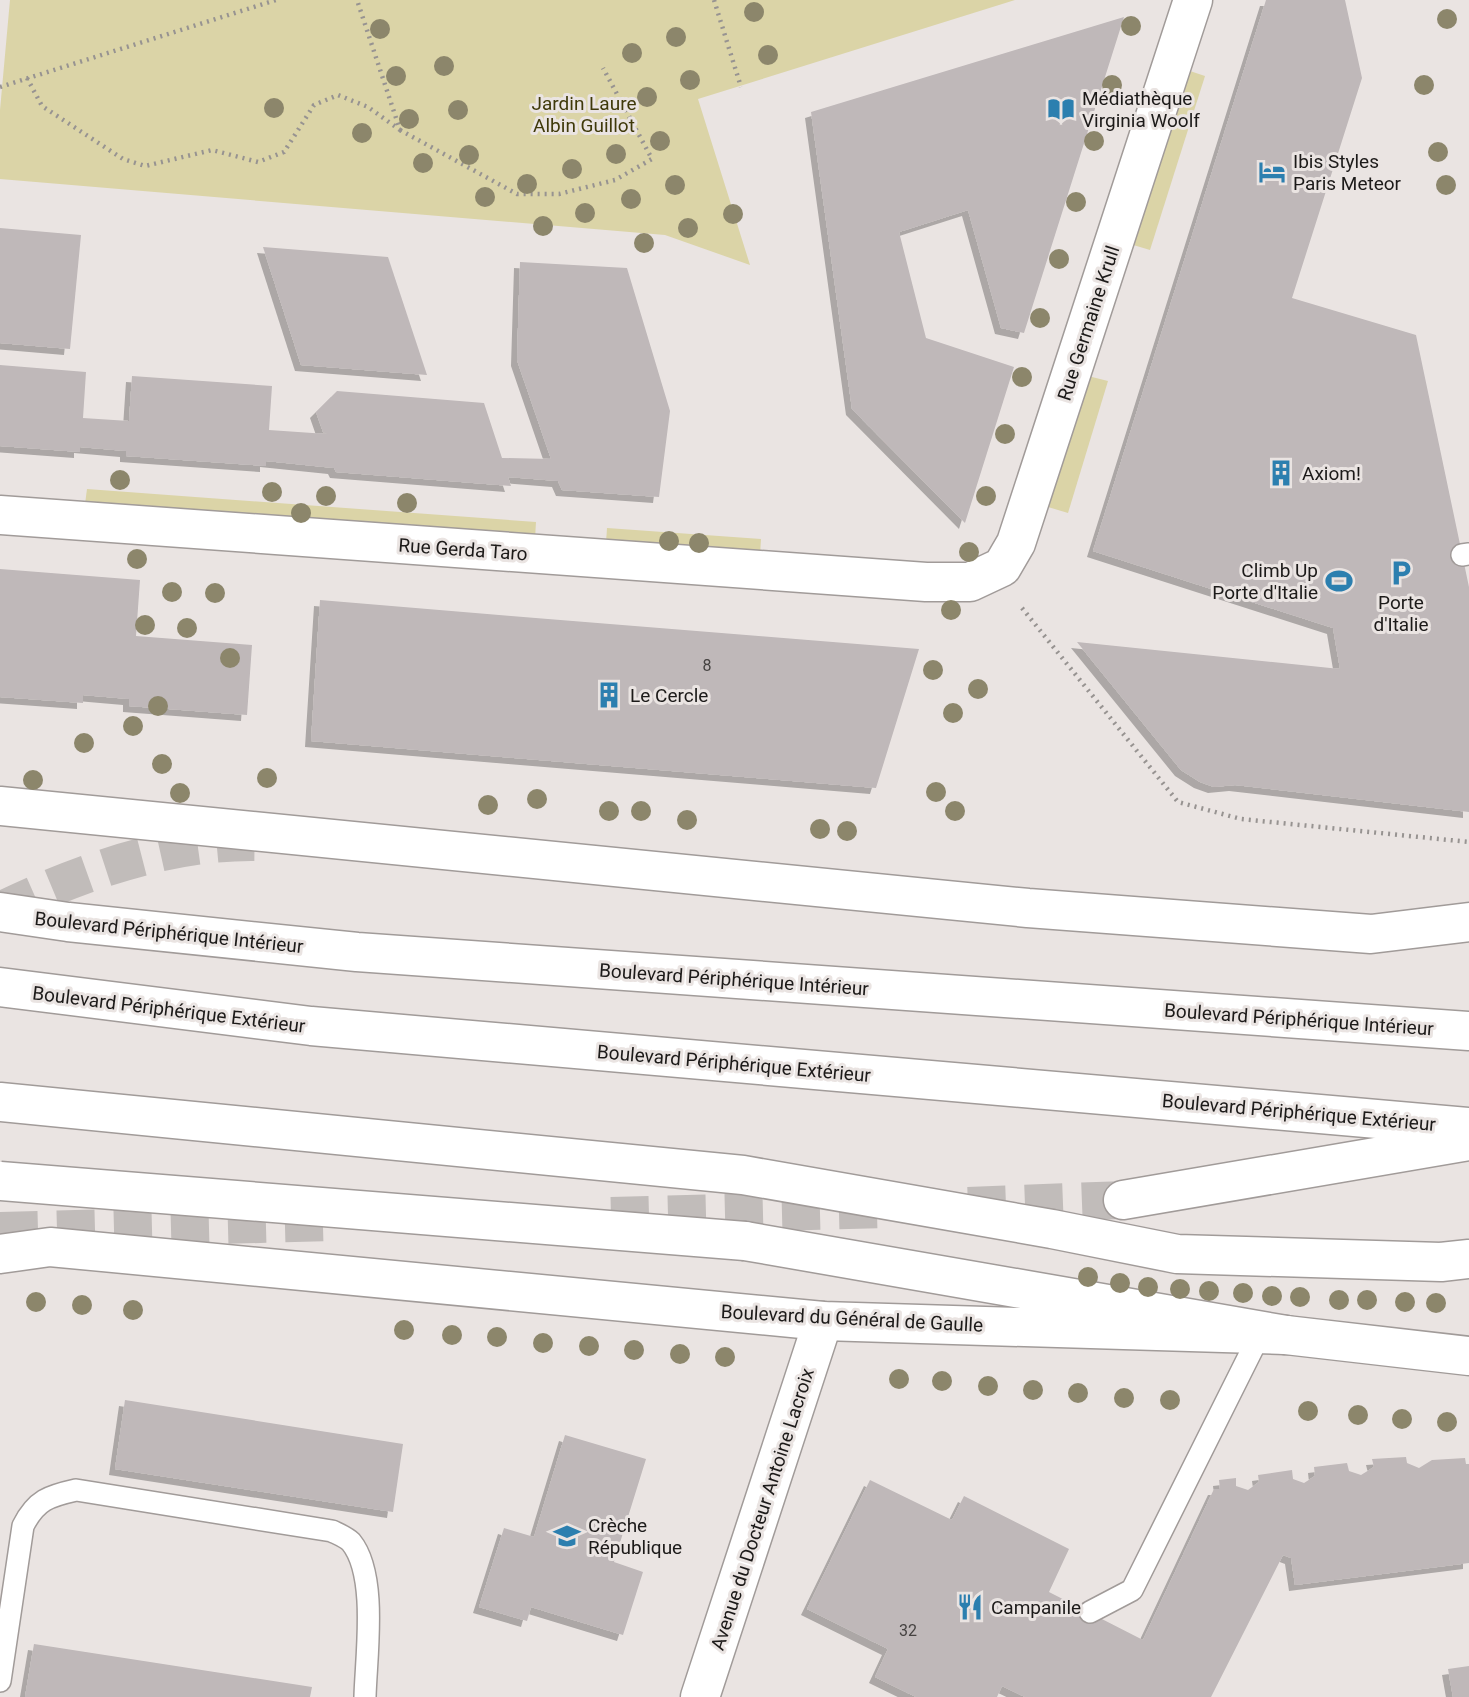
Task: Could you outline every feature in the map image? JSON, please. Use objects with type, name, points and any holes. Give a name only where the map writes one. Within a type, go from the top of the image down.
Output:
[{"type":"main road","name":"Rue Germaine Krull","points":[[1002,567],[1016,543],[1193,0]]},
{"type":"main road","name":"Rue Gerda Taro","points":[[0,515],[926,582],[970,582],[1002,567]]},
{"type":"main road","points":[[0,806],[1052,910],[1371,934],[1469,922]]},
{"type":"main road","name":"Boulevard Périphérique Intérieur","points":[[0,912],[68,922],[357,952],[1469,1031]]},
{"type":"main road","name":"Boulevard Périphérique Extérieur","points":[[0,987],[311,1026],[1469,1127]]},
{"type":"main road","points":[[0,1102],[743,1175],[1052,1229],[1177,1254],[1441,1262],[1469,1258]]},
{"type":"main road","points":[[1123,1200],[1469,1141]]},
{"type":"main road","points":[[0,1181],[745,1241],[1273,1335]]},
{"type":"main road","name":"Boulevard du Général de Gaulle","points":[[0,1254],[50,1247],[823,1321],[1273,1335],[1469,1356]]},
{"type":"main road","name":"Avenue du Docteur Antoine Lacroix","points":[[700,1697],[823,1321]]},
{"type":"lane","points":[[1090,1612],[1132,1590],[1273,1335]]},
{"type":"lane","points":[[0,1681],[23,1526],[32,1509],[44,1500],[76,1490],[332,1531],[350,1541],[364,1571],[367,1594],[365,1697]]},
{"type":"path","points":[[0,87],[276,0]]},
{"type":"path","points":[[357,0],[400,130]]},
{"type":"path","points":[[715,0],[741,87]]},
{"type":"path","points":[[27,78],[42,106],[123,159],[145,166],[212,150],[258,162],[284,152],[314,105],[338,95],[368,107],[400,130],[517,194],[559,194],[615,180],[652,159],[603,68]]},
{"type":"path","points":[[1002,567],[1012,596],[1178,802],[1241,819],[1469,842]]},
{"type":"green space","name":"Jardin Laure Albin Guillot","points":[[10,0],[1015,0],[698,99],[750,265],[665,235],[0,179],[0,110]]},
{"type":"green space","points":[[1187,70],[1205,76],[1150,250],[1130,244]]},
{"type":"green space","points":[[1088,376],[1108,381],[1068,513],[1048,507]]},
{"type":"green space","points":[[87,489],[536,522],[535,539],[85,504]]},
{"type":"green space","points":[[607,528],[761,539],[760,556],[606,543]]},
{"type":"building","name":"Climb Up Porte d'Italie","points":[[1266,0],[1345,0],[1362,78],[1292,298],[1416,335],[1469,587],[1469,812],[1235,785],[1214,787],[1200,782],[1181,770],[1077,642],[1340,669],[1333,628],[1093,551]]},
{"type":"building","points":[[1124,17],[1024,333],[1001,328],[968,210],[899,232],[926,338],[1014,367],[965,523],[852,409],[811,112]]},
{"type":"building","points":[[0,228],[81,235],[70,349],[0,343]]},
{"type":"building","points":[[263,247],[388,257],[427,375],[301,365]]},
{"type":"building","points":[[520,262],[627,268],[670,411],[659,497],[562,490],[558,481],[508,477],[511,486],[336,472],[334,468],[266,461],[266,466],[126,456],[126,451],[80,447],[80,452],[0,446],[0,365],[86,372],[83,418],[129,421],[132,376],[272,386],[269,430],[327,434],[323,432],[316,412],[337,391],[484,403],[502,458],[551,459],[517,360]]},
{"type":"building","points":[[0,569],[140,580],[136,636],[252,645],[247,715],[129,706],[129,699],[83,695],[83,703],[0,697]]},
{"type":"building","name":"Le Cercle","points":[[320,600],[919,649],[876,788],[311,741]]},
{"type":"building","points":[[125,1400],[403,1444],[393,1512],[115,1469]]},
{"type":"building","points":[[565,1435],[646,1459],[614,1562],[643,1572],[623,1635],[531,1607],[527,1621],[479,1607],[504,1528],[534,1537]]},
{"type":"building","points":[[1406,1457],[1407,1463],[1419,1468],[1432,1460],[1465,1458],[1466,1464],[1469,1464],[1469,1563],[1295,1585],[1291,1558],[1283,1555],[1211,1697],[1025,1697],[1002,1686],[997,1697],[916,1697],[875,1677],[888,1649],[807,1609],[870,1480],[952,1520],[964,1496],[1069,1549],[1049,1592],[1143,1640],[1214,1489],[1220,1489],[1219,1480],[1236,1478],[1236,1486],[1248,1490],[1259,1482],[1258,1475],[1292,1470],[1293,1479],[1304,1483],[1315,1476],[1314,1467],[1347,1463],[1349,1471],[1361,1475],[1374,1467],[1372,1459]]},
{"type":"building","points":[[34,1644],[312,1687],[310,1697],[25,1697]]},
{"type":"building","points":[[1469,1666],[1469,1697],[1453,1697],[1448,1669]]},
{"type":"tunnel","points":[[0,911],[92,872],[157,853],[222,843],[255,842]]},
{"type":"tunnel","points":[[968,1206],[1123,1200]]},
{"type":"tunnel","points":[[611,1216],[887,1209]]},
{"type":"tunnel","points":[[0,1231],[334,1222]]},
{"type":"place","name":"Médiathèque Virginia Woolf","points":[[1061,109]]},
{"type":"place","name":"Ibis Styles Paris Meteor","points":[[1272,172]]},
{"type":"place","name":"Axiom!","points":[[1281,473]]},
{"type":"place","name":"Porte d'Italie","points":[[1401,573]]},
{"type":"place","name":"Climb Up Porte d'Italie","points":[[1339,581]]},
{"type":"place","name":"Le Cercle","points":[[609,695]]},
{"type":"place","name":"Crèche République","points":[[567,1536]]},
{"type":"place","name":"Campanile","points":[[970,1607]]}]
